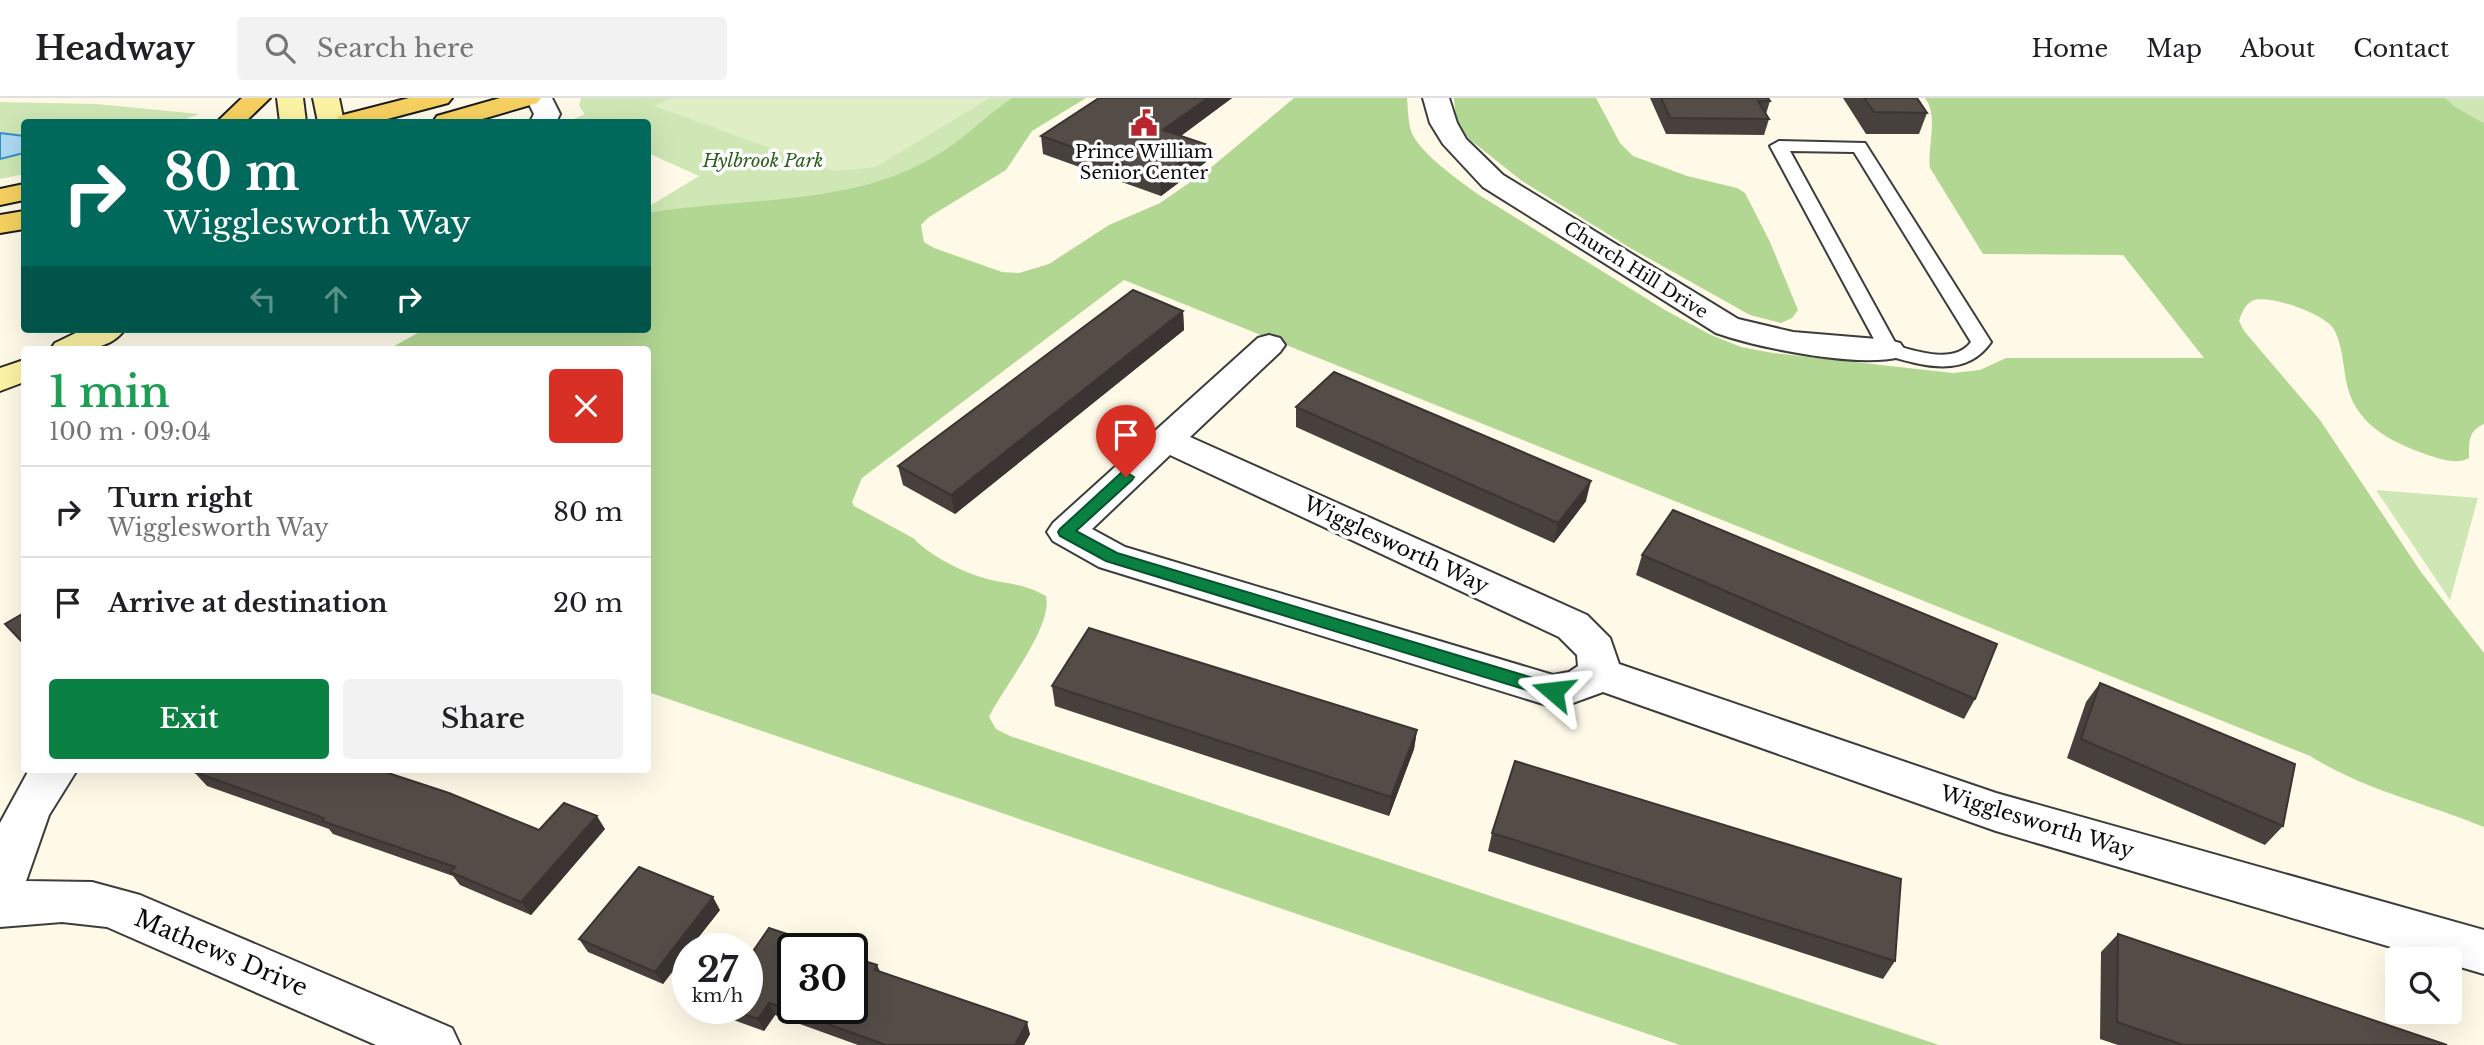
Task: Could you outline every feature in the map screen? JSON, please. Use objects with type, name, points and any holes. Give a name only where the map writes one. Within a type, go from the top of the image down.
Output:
[{"type":"main road","points":[[233,119],[257,98]]},
{"type":"main road","points":[[359,119],[439,98]]},
{"type":"main road","points":[[456,119],[528,98]]},
{"type":"main road","points":[[0,197],[21,193]]},
{"type":"main road","points":[[0,224],[21,220]]},
{"type":"street","points":[[290,98],[293,119]]},
{"type":"street","points":[[326,98],[330,119]]},
{"type":"street","name":"Church Hill Drive","points":[[1436,98],[1439,116],[1450,137],[1468,159],[1493,181],[1709,317],[1750,334],[1793,342],[1889,350]]},
{"type":"street","points":[[74,346],[101,333]]},
{"type":"street","points":[[1269,345],[1066,532],[1112,557],[1553,691],[1576,689],[1597,673]]},
{"type":"street","points":[[0,382],[21,372]]},
{"type":"street","name":"Wigglesworth Way","points":[[1167,440],[1573,626],[1591,640],[1599,656],[1597,673],[1996,812],[2484,952]]},
{"type":"street","points":[[0,888],[30,808],[53,773]]},
{"type":"street","name":"Mathews Drive","points":[[0,906],[56,900],[82,901],[123,911],[434,1045]]},
{"type":"lane","points":[[1779,146],[1859,147],[1981,342],[1974,352],[1954,359],[1929,359],[1889,350],[1779,146]]},
{"type":"green space","name":"Hylbrook Park","points":[[581,98],[1042,98],[895,189],[651,242],[651,205],[699,176],[651,154],[651,119],[574,119],[585,114],[579,106]]},
{"type":"green space","points":[[671,98],[990,98],[876,167],[834,171],[654,106]]},
{"type":"green space","points":[[1012,98],[1086,98],[1032,131],[1006,170],[929,217],[921,225],[924,242],[934,248],[1002,272],[1019,273],[1049,264],[1109,225],[1160,203],[1208,170],[1294,98],[1407,98],[1410,127],[1415,139],[1451,174],[1479,195],[1665,310],[1711,335],[1741,347],[1773,353],[1953,373],[1980,370],[2006,358],[2204,358],[2123,255],[1983,254],[1930,168],[1932,123],[1925,98],[2445,98],[2484,123],[2484,424],[2472,434],[2469,458],[2448,461],[2433,457],[2400,444],[2375,429],[2356,408],[2350,395],[2340,346],[2333,328],[2319,317],[2284,303],[2262,299],[2249,303],[2239,321],[2244,331],[2320,420],[2421,572],[2484,653],[2484,827],[2373,787],[2310,756],[1124,280],[862,478],[852,502],[854,506],[913,538],[958,568],[1046,596],[1046,609],[1035,640],[989,717],[996,729],[1010,736],[1939,1045],[1680,1045],[651,693],[651,346],[394,346],[418,333],[651,333],[651,213],[792,198],[863,185],[898,174],[941,153]]},
{"type":"green space","points":[[1454,98],[1596,98],[1620,143],[1633,156],[1687,176],[1737,188],[1745,193],[1770,242],[1798,310],[1792,318],[1781,323],[1750,315],[1632,249],[1522,181],[1469,139],[1456,121]]},
{"type":"green space","points":[[2445,98],[2484,98],[2484,123],[2454,106]]},
{"type":"green space","points":[[0,102],[97,104],[199,114],[186,119],[21,119],[21,175],[0,179]]},
{"type":"green space","points":[[2376,490],[2478,498],[2450,600]]},
{"type":"water","points":[[0,133],[21,136],[21,154],[0,159]]},
{"type":"building","name":"Prince William Senior Center","points":[[1099,98],[1208,98],[1163,130],[1205,144],[1160,177],[1041,136]]},
{"type":"building","points":[[1661,98],[1768,98],[1770,101],[1758,101],[1769,119],[1670,118]]},
{"type":"building","points":[[1864,98],[1917,98],[1927,113],[1874,112]]},
{"type":"building","points":[[1133,290],[1183,311],[951,495],[898,466]]},
{"type":"building","points":[[1334,372],[1591,481],[1558,523],[1296,407]]},
{"type":"building","points":[[1673,510],[1997,644],[1975,699],[1642,555]]},
{"type":"building","points":[[21,615],[21,641],[5,624]]},
{"type":"building","points":[[1089,628],[1417,730],[1391,797],[1052,686]]},
{"type":"building","points":[[2100,683],[2295,764],[2283,826],[2081,739]]},
{"type":"building","points":[[1515,761],[1901,879],[1895,961],[1492,833]]},
{"type":"building","points":[[197,773],[388,773],[449,793],[539,830],[564,803],[597,816],[521,902],[450,872],[455,867],[322,821],[324,818]]},
{"type":"building","points":[[639,867],[713,897],[685,933],[672,933],[672,950],[655,972],[579,939]]},
{"type":"building","points":[[769,928],[784,933],[777,933],[777,1006],[769,1003],[763,1012],[763,937]]},
{"type":"building","points":[[2118,934],[2447,1045],[2183,1045],[2117,1022]]},
{"type":"building","points":[[868,962],[877,965],[875,970],[1027,1022],[1015,1045],[886,1045],[828,1024],[868,1024]]},
{"type":"place","name":"Prince William Senior Center","points":[[1144,123]]},
{"type":"route","points":[[1126,477],[1066,532],[1112,557],[1553,691]]}]
